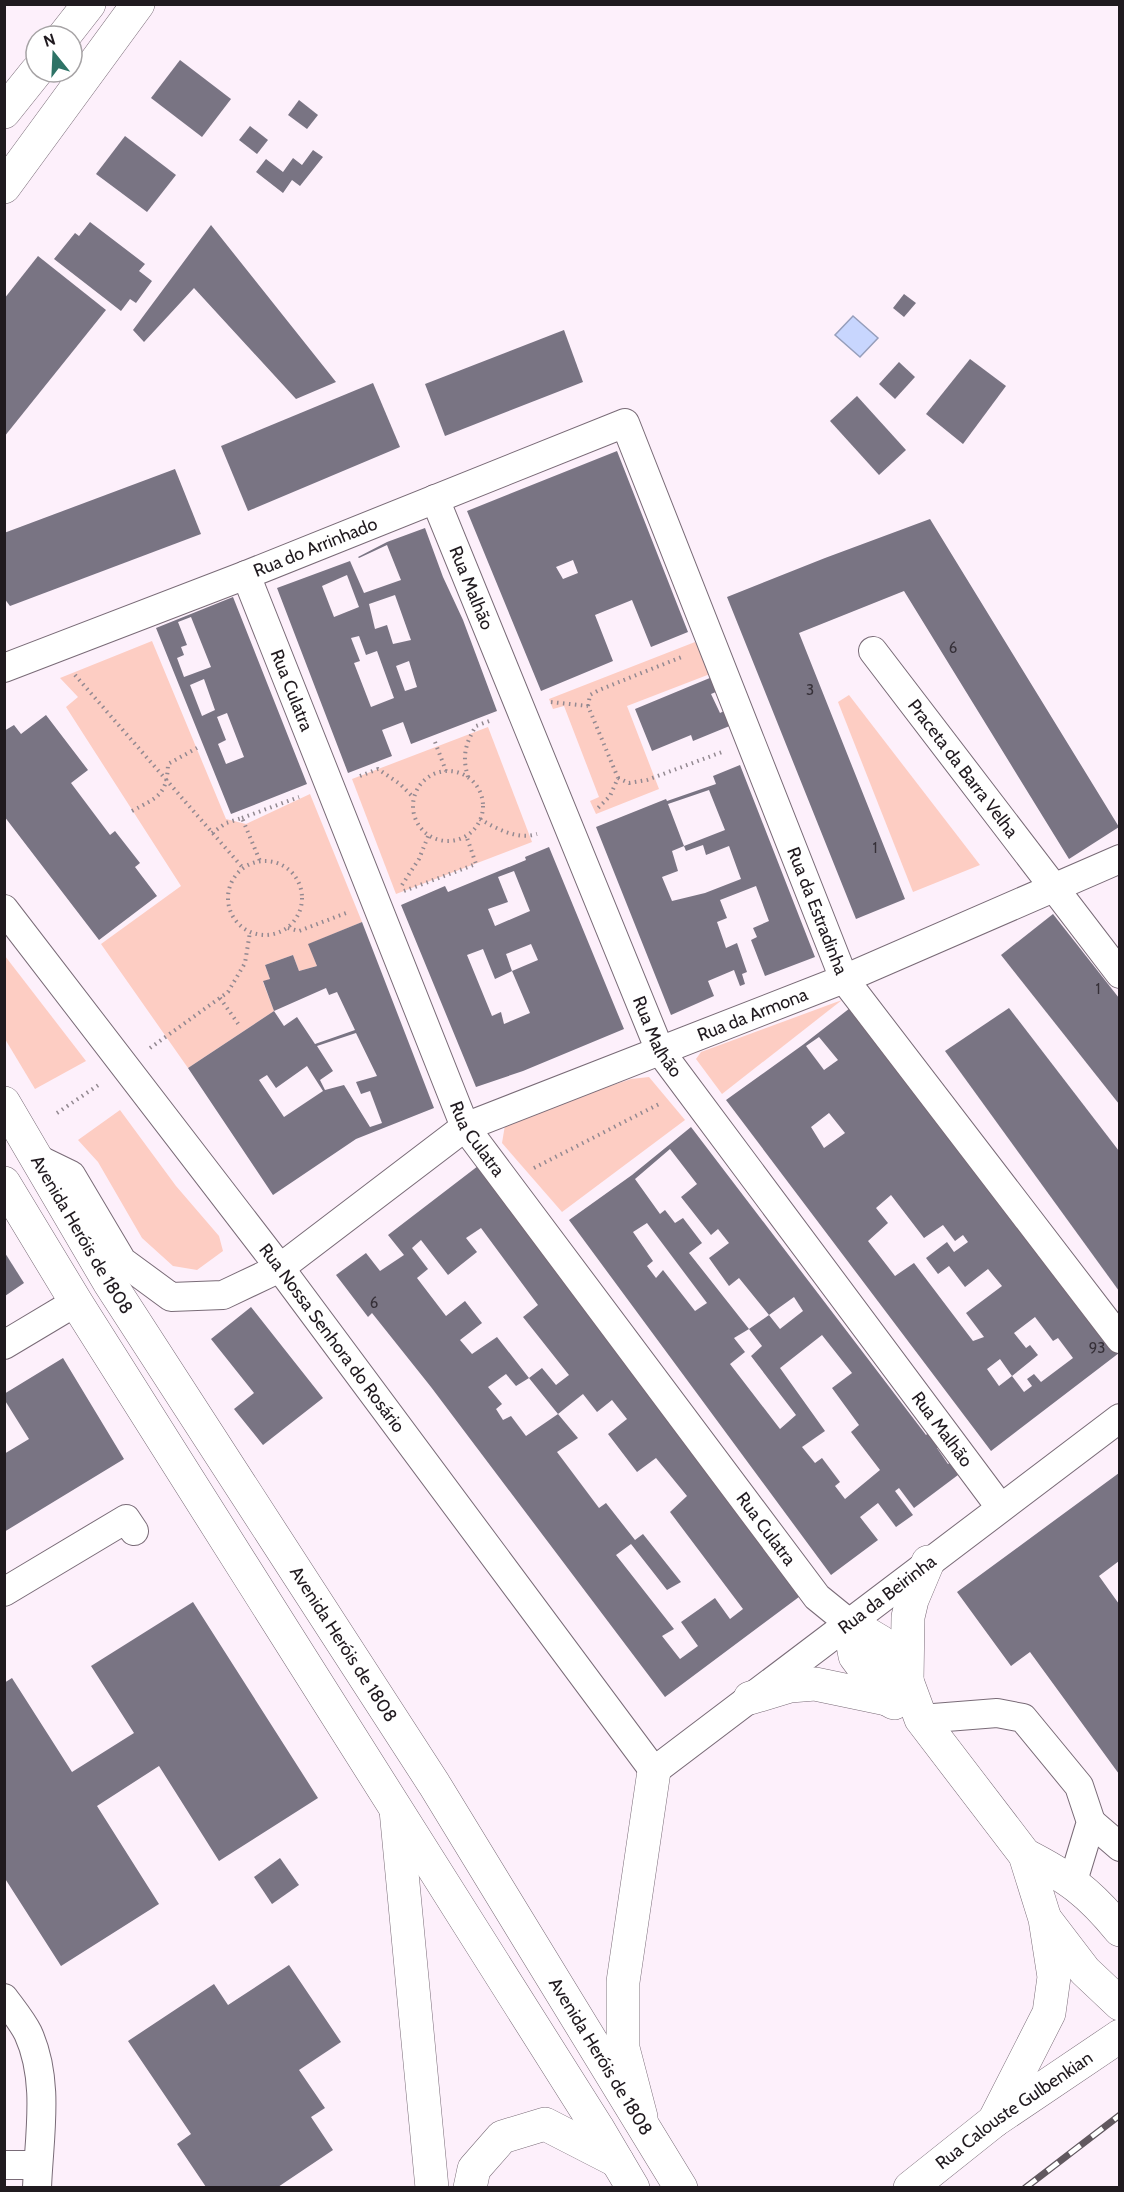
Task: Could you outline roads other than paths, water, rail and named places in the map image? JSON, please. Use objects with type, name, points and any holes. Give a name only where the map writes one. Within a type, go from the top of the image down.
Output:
[{"type":"main road","points":[[73,24],[89,4]]},
{"type":"main road","points":[[4,187],[138,4]]},
{"type":"main road","points":[[4,112],[26,84]]},
{"type":"main road","name":"Avenida Heróis de 1808","points":[[4,1103],[109,1282],[434,1785],[681,2187]]},
{"type":"main road","points":[[4,1183],[76,1302],[625,2174]]},
{"type":"main road","points":[[897,1690],[912,1600],[928,1562]]},
{"type":"main road","points":[[849,1623],[881,1642],[897,1690],[1025,1856],[1045,1919],[1054,1977],[1049,2013],[994,2121]]},
{"type":"main road","points":[[750,1698],[790,1686],[815,1684],[897,1690]]},
{"type":"main road","points":[[643,2125],[623,2048],[623,1983],[654,1771]]},
{"type":"main road","points":[[396,1810],[432,2187]]},
{"type":"main road","points":[[1025,1856],[1073,1881],[1098,1905],[1119,1930]]},
{"type":"main road","points":[[1045,1919],[1085,1971],[1119,2004]]},
{"type":"main road","name":"Rua Calouste Gulbenkian","points":[[910,2187],[994,2121],[1119,2036]]},
{"type":"main road","points":[[470,2187],[474,2169],[502,2137],[545,2124],[625,2174]]},
{"type":"street","name":"Rua do Arrinhado","points":[[4,668],[246,575],[625,423]]},
{"type":"street","name":"Rua da Estradinha","points":[[625,423],[844,979],[1119,1339]]},
{"type":"street","name":"Rua Malhão","points":[[435,499],[660,1051],[1000,1507]]},
{"type":"street","name":"Rua Culatra","points":[[246,575],[465,1126],[817,1597],[849,1623]]},
{"type":"street","name":"Praceta da Barra Velha","points":[[873,651],[1119,974]]},
{"type":"street","name":"Rua da Armona","points":[[36,1158],[72,1175],[122,1261],[171,1298],[223,1295],[280,1269],[465,1126],[844,979],[1119,859]]},
{"type":"street","name":"Rua Nossa Senhora do Rosário","points":[[4,909],[280,1269],[654,1771]]},
{"type":"street","points":[[4,1345],[76,1302]]},
{"type":"street","name":"Rua da Beirinha","points":[[654,1771],[1119,1418]]},
{"type":"street","points":[[4,1592],[126,1519],[134,1531]]},
{"type":"street","points":[[921,1719],[997,1713],[1023,1718],[1079,1786],[1091,1822],[1119,1847]]},
{"type":"street","points":[[1073,1881],[1091,1822]]},
{"type":"street","points":[[4,1998],[27,2032],[40,2069],[42,2110],[38,2176],[4,2165]]},
{"type":"water","points":[[853,316],[878,338],[860,357],[835,335]]},
{"type":"railway","points":[[1025,2188],[1120,2115]]}]
